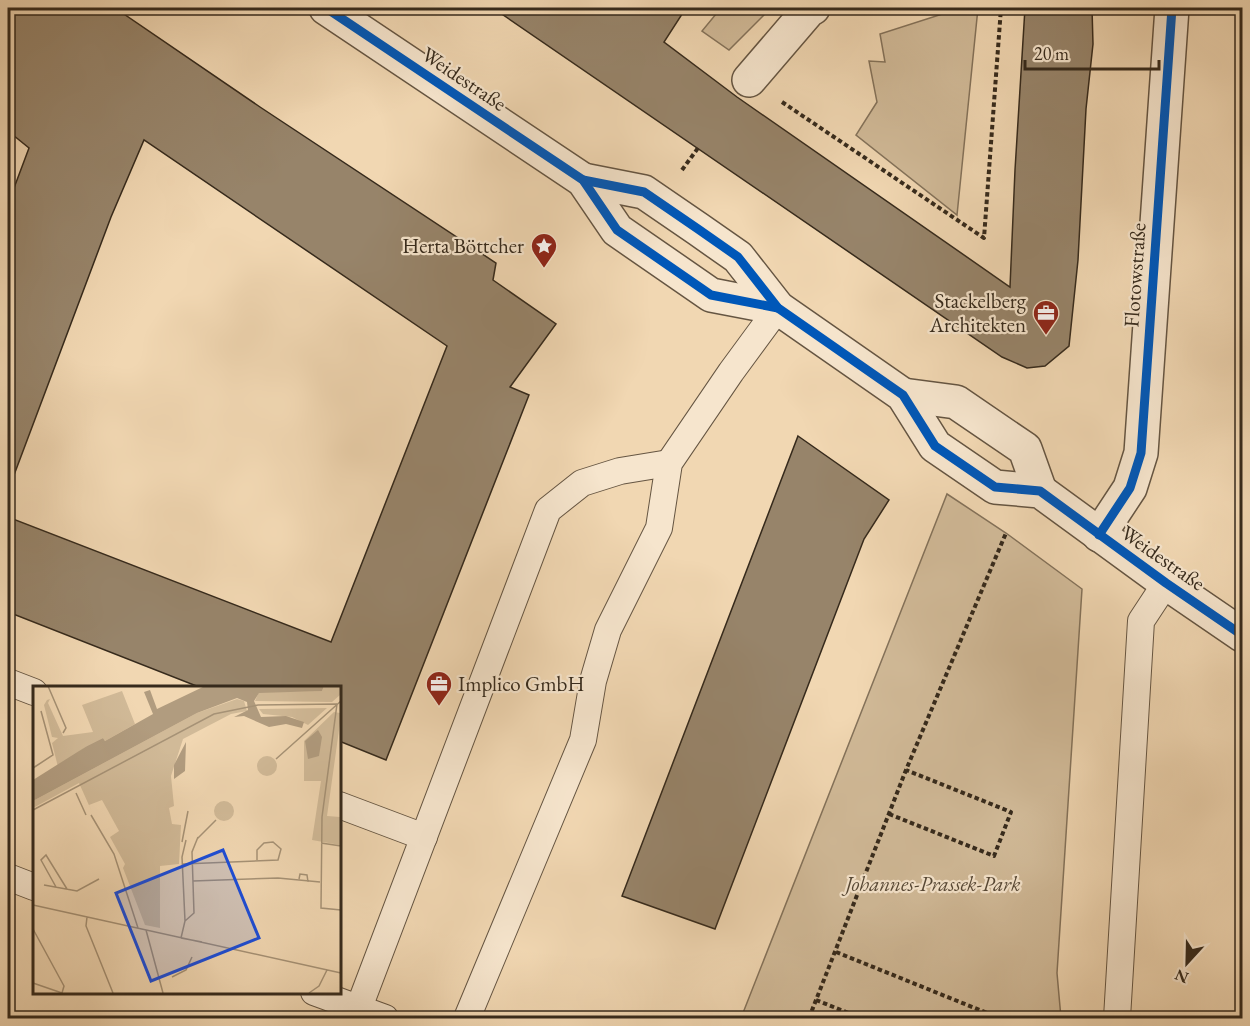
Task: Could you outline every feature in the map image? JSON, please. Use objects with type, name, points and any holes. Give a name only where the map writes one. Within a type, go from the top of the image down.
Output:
[{"type":"street","name":"Weidestraße","points":[[326,8],[583,180],[617,230],[711,296],[778,308]]},
{"type":"street","points":[[749,80],[813,8]]},
{"type":"street","name":"Flotowstraße","points":[[1099,535],[1130,488],[1141,453],[1172,8]]},
{"type":"street","name":"Weidestraße","points":[[583,180],[644,192],[738,257],[778,308],[903,395],[935,446],[995,487],[1040,491],[1242,635]]},
{"type":"street","name":"Weidestraße","points":[[903,395],[956,402],[1025,449],[1040,491]]},
{"type":"lane","points":[[467,1018],[583,740],[593,681],[609,630],[659,528],[669,463],[778,308]]},
{"type":"lane","points":[[357,1013],[548,510],[582,483],[620,471],[669,463]]},
{"type":"lane","points":[[1117,1018],[1141,621],[1166,583]]},
{"type":"lane","points":[[8,682],[33,692]]},
{"type":"lane","points":[[340,805],[424,837]]},
{"type":"lane","points":[[8,877],[33,887]]},
{"type":"lane","points":[[316,993],[357,1013],[386,1018]]},
{"type":"path","points":[[749,80],[984,238],[1001,8]]},
{"type":"path","points":[[681,170],[698,148]]},
{"type":"path","points":[[809,1018],[906,770],[1006,532]]},
{"type":"path","points":[[889,814],[994,855],[1011,812],[906,770]]},
{"type":"path","points":[[836,952],[996,1018]]},
{"type":"path","points":[[816,1000],[861,1018]]},
{"type":"green space","points":[[721,8],[771,8],[729,50],[702,31]]},
{"type":"green space","points":[[961,8],[978,8],[957,215],[856,135],[877,102],[869,61],[885,62],[880,34]]},
{"type":"green space","name":"Johannes-Prassek-Park","points":[[947,494],[1006,533],[1082,589],[1057,973],[1061,1018],[741,1018]]},
{"type":"building","points":[[8,8],[115,8],[496,263],[493,280],[556,324],[510,387],[529,395],[386,760],[340,741],[340,686],[196,686],[8,612],[8,517],[331,642],[447,346],[144,140],[111,217],[11,483],[8,483],[8,204],[29,148],[8,131]]},
{"type":"building","points":[[493,8],[686,8],[664,42],[737,97],[1010,287],[1025,8],[1092,8],[1093,44],[1086,109],[1078,260],[1069,346],[1045,366],[1027,368],[1002,357]]},
{"type":"building","points":[[798,436],[889,500],[864,539],[715,929],[622,896]]},
{"type":"cycle path","points":[[326,8],[583,180],[617,230],[711,295],[778,308]]},
{"type":"cycle path","points":[[1099,535],[1130,488],[1141,453],[1172,8]]},
{"type":"cycle path","points":[[583,180],[644,192],[698,229],[738,257],[778,308],[903,395],[935,446],[995,487],[1040,491],[1242,635]]},
{"type":"place","name":"Herta Böttcher","points":[[544,269]]},
{"type":"place","name":"Stackelberg Architekten","points":[[1046,336]]},
{"type":"place","name":"Implico GmbH","points":[[439,707]]}]
